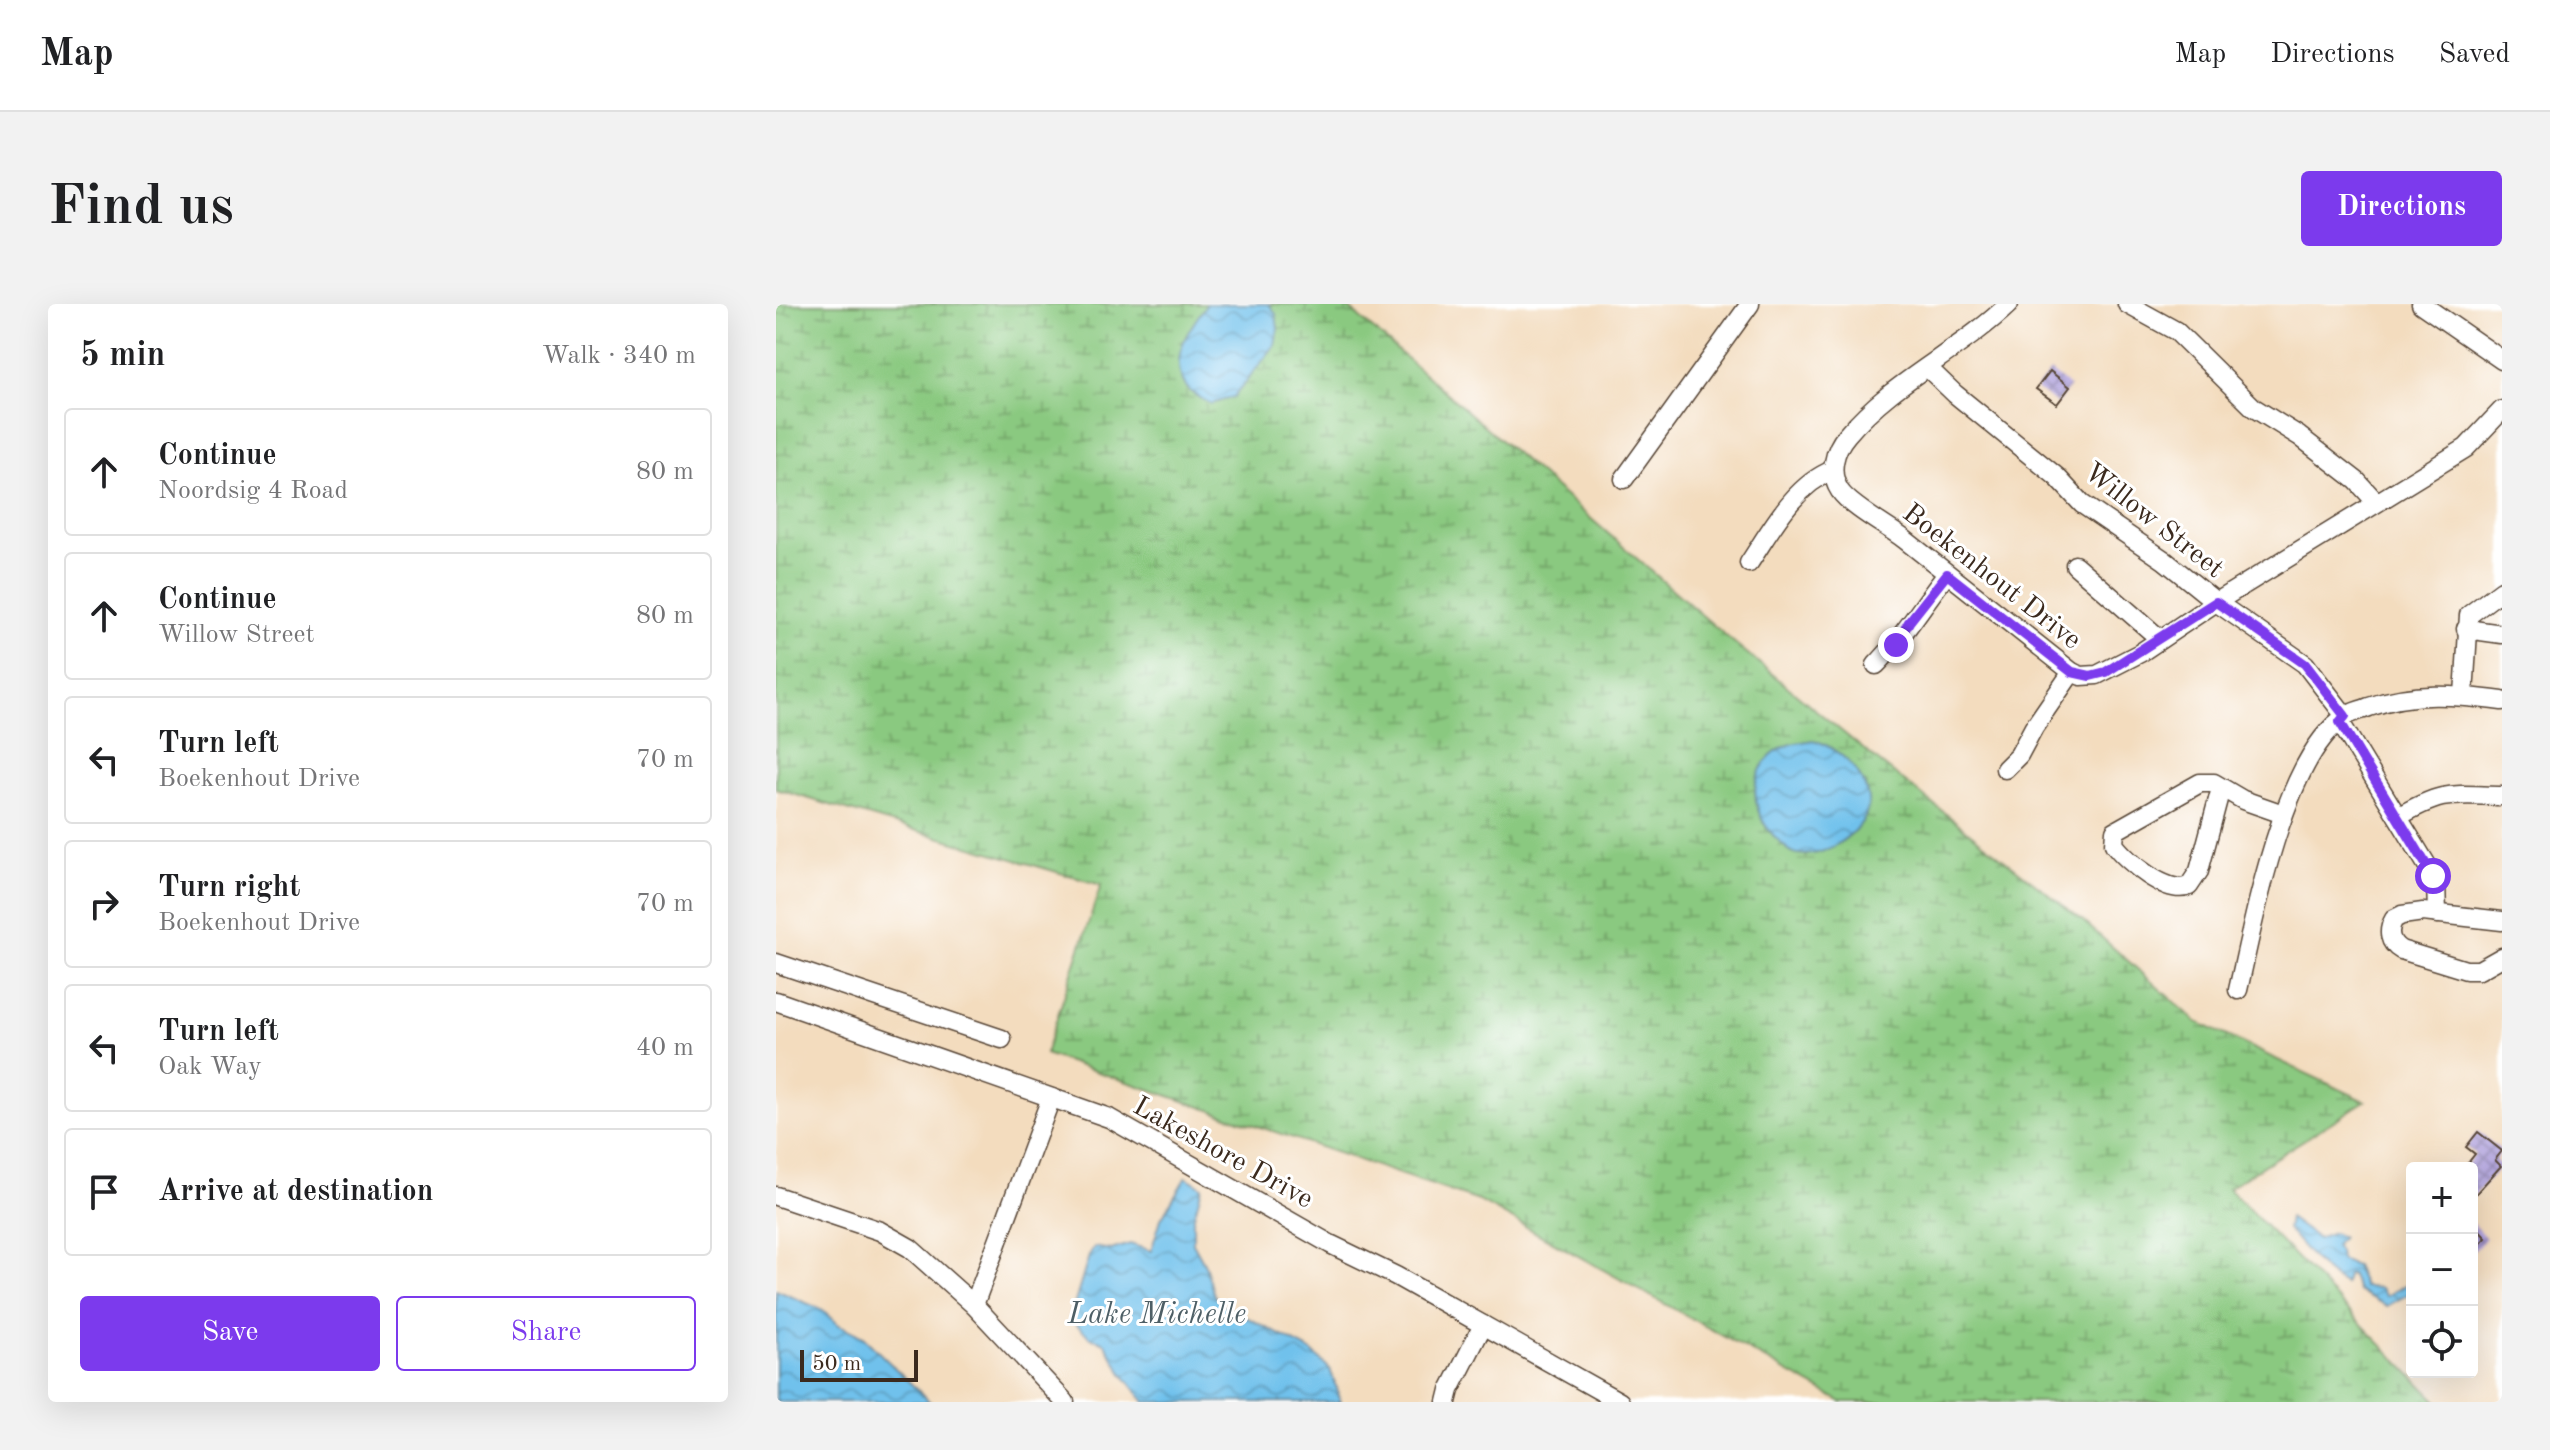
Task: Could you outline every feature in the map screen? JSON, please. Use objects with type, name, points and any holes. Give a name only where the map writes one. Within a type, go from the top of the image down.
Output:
[{"type":"street","points":[[1624,479],[1750,304]]},
{"type":"street","points":[[1749,563],[1799,494],[1822,474],[1833,470],[1837,450],[1846,436],[1875,406],[2009,304]]},
{"type":"street","points":[[2127,304],[2176,331],[2254,408],[2299,436],[2357,481],[2376,502]]},
{"type":"street","points":[[2421,304],[2502,360]]},
{"type":"street","name":"Willow Street","points":[[1928,368],[1955,394],[2057,477],[2082,504],[2305,664],[2342,719],[2436,880],[2437,914]]},
{"type":"street","name":"Boekenhout Drive","points":[[1833,470],[1841,493],[2072,672],[2090,676],[2106,672],[2466,448],[2485,432],[2502,410]]},
{"type":"street","points":[[2075,565],[2160,639]]},
{"type":"street","points":[[1876,665],[1896,645],[1909,622],[1947,574]]},
{"type":"street","points":[[2464,695],[2466,629],[2472,612],[2502,590]]},
{"type":"street","points":[[2466,629],[2502,634]]},
{"type":"street","points":[[2005,769],[2019,755],[2034,727],[2072,672]]},
{"type":"street","points":[[2238,990],[2283,814],[2312,753],[2342,719],[2378,704],[2417,695],[2464,695],[2502,701]]},
{"type":"street","points":[[2221,788],[2199,871],[2189,886],[2175,889],[2165,885],[2114,844],[2115,831],[2194,785],[2214,783],[2243,800],[2283,814]]},
{"type":"street","points":[[2398,817],[2434,797],[2453,794],[2502,796]]},
{"type":"street","points":[[2502,921],[2414,913],[2394,919],[2390,935],[2394,946],[2466,970],[2479,970],[2502,957]]},
{"type":"street","points":[[776,963],[1002,1039]]},
{"type":"street","name":"Lakeshore Drive","points":[[776,1001],[1109,1118],[1330,1244],[1396,1276],[1620,1402]]},
{"type":"street","points":[[974,1305],[1051,1098]]},
{"type":"street","points":[[776,1196],[895,1239],[910,1248],[974,1305],[1065,1402]]},
{"type":"street","points":[[1447,1402],[1483,1325]]},
{"type":"green space","points":[[776,304],[1344,304],[1726,636],[1873,757],[2082,920],[2197,1022],[2365,1101],[2228,1188],[2406,1369],[2406,1378],[2414,1378],[2438,1402],[1842,1402],[1479,1201],[1045,1054],[1101,885],[776,789]]},
{"type":"water","points":[[1207,304],[1269,304],[1276,314],[1278,329],[1275,345],[1234,397],[1211,404],[1189,390],[1179,368],[1179,357],[1187,334]]},
{"type":"water","points":[[1813,740],[1838,752],[1859,774],[1868,801],[1866,814],[1846,838],[1831,848],[1806,855],[1791,852],[1765,824],[1759,812],[1756,786],[1765,762],[1775,752],[1792,744]]},
{"type":"water","name":"Lake Michelle","points":[[1186,1177],[1202,1187],[1193,1220],[1193,1243],[1205,1265],[1214,1295],[1221,1304],[1311,1351],[1330,1369],[1341,1402],[1145,1402],[1125,1377],[1105,1343],[1090,1337],[1070,1319],[1094,1247],[1111,1250],[1130,1244],[1151,1251],[1161,1219]]},
{"type":"water","points":[[2289,1218],[2318,1239],[2333,1233],[2342,1237],[2335,1246],[2340,1260],[2355,1266],[2364,1287],[2381,1288],[2386,1296],[2406,1284],[2406,1295],[2387,1306],[2358,1291],[2351,1274],[2347,1275],[2345,1284],[2336,1279],[2287,1229]]},
{"type":"water","points":[[776,1290],[823,1310],[839,1325],[861,1335],[930,1402],[776,1402]]},
{"type":"building","points":[[2050,371],[2070,387],[2057,404],[2036,389]]},
{"type":"building","points":[[2478,1132],[2502,1151],[2495,1160],[2501,1166],[2478,1191],[2478,1162],[2469,1162],[2475,1154],[2466,1147]]},
{"type":"building","points":[[2478,1229],[2486,1238],[2478,1247]]},
{"type":"route","points":[[1896,645],[1909,622],[1947,574],[2081,676],[2106,672],[2216,602],[2305,664],[2315,675],[2345,716],[2340,722],[2433,876]]}]
